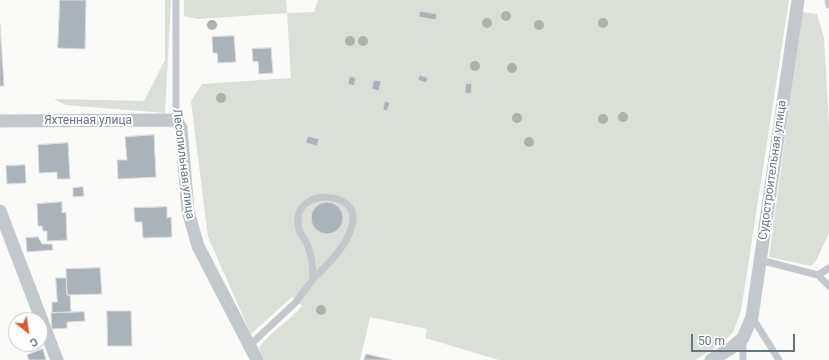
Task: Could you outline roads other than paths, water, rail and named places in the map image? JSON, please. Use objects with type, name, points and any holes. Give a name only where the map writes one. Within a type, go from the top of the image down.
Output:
[{"type":"street","name":"Судостроительная улица","points":[[743,338],[752,317],[798,0]]},
{"type":"street","name":"Яхтенная улица","points":[[0,121],[176,120]]},
{"type":"street","name":"Лесопильная улица","points":[[176,120],[181,128],[188,210],[198,246],[257,360]]},
{"type":"street","points":[[0,211],[57,360]]},
{"type":"street","points":[[711,360],[730,349],[743,338]]},
{"type":"lane","name":"Лесопильная улица","points":[[176,0],[176,120]]},
{"type":"lane","points":[[828,0],[829,5]]},
{"type":"lane","points":[[250,345],[296,302],[313,279],[335,256],[345,241],[353,218],[350,208],[344,202],[333,197],[323,197],[305,204],[300,210],[298,218],[299,232],[312,257],[313,279]]},
{"type":"lane","points":[[760,260],[818,275],[829,286]]},
{"type":"lane","points":[[818,275],[829,268]]},
{"type":"lane","points":[[752,317],[779,360]]},
{"type":"lane","points":[[742,360],[743,338]]}]
